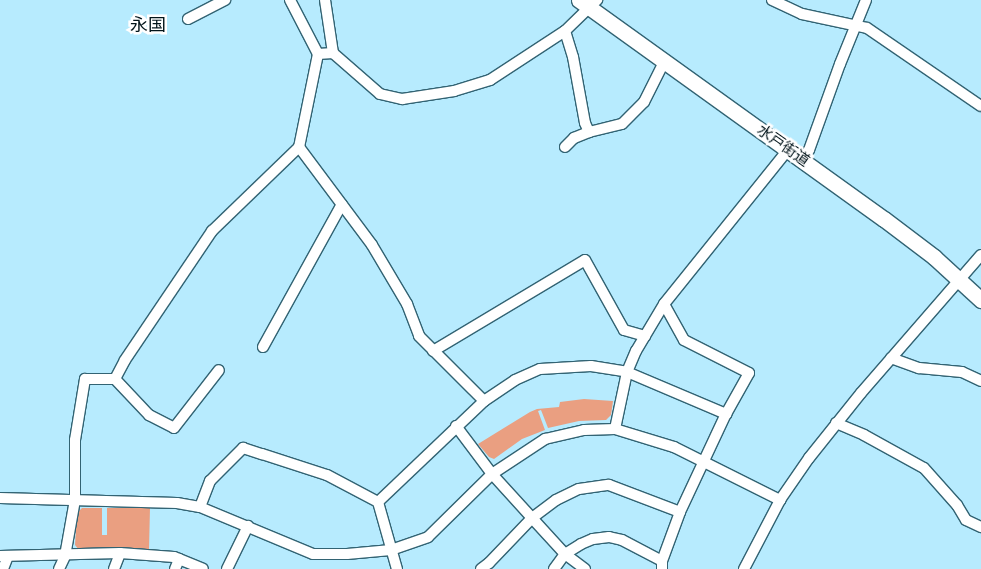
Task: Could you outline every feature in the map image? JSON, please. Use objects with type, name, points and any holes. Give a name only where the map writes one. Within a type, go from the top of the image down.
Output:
[{"type":"highway","name":"水戸街道","points":[[589,3],[664,62],[913,240],[981,300]]},
{"type":"street","points":[[188,19],[225,0]]},
{"type":"street","points":[[115,379],[125,360],[212,231],[299,147],[318,54],[290,0]]},
{"type":"street","points":[[325,0],[333,53],[380,94],[402,99],[454,91],[490,80],[564,31],[589,3]]},
{"type":"street","points":[[772,0],[802,14],[867,28],[981,106]]},
{"type":"street","points":[[802,160],[808,150],[866,0]]},
{"type":"street","points":[[564,31],[573,58],[585,122],[589,132]]},
{"type":"street","points":[[318,54],[333,53]]},
{"type":"street","points":[[565,147],[574,138],[589,132],[622,124],[644,102],[664,62]]},
{"type":"street","points":[[299,147],[372,245],[407,304],[419,336],[484,401]]},
{"type":"street","points":[[615,430],[627,372],[664,304],[788,150]]},
{"type":"street","points":[[263,347],[342,204]]},
{"type":"street","points":[[744,569],[780,500],[836,423],[981,255]]},
{"type":"street","points":[[433,350],[585,260],[624,330],[645,336]]},
{"type":"street","points":[[554,569],[565,554],[593,539],[609,537],[622,540],[662,565],[680,512],[703,461],[749,373],[684,340],[664,304]]},
{"type":"street","points":[[891,358],[919,368],[962,372],[981,381]]},
{"type":"street","points":[[378,502],[484,401],[515,380],[540,369],[590,366],[627,372],[726,414]]},
{"type":"street","points":[[59,569],[65,556],[75,500],[75,440],[84,379],[115,379],[148,414],[174,428],[219,370]]},
{"type":"street","points":[[836,423],[864,435],[924,468],[957,505],[966,520],[981,527]]},
{"type":"street","points":[[456,426],[492,474],[565,554],[585,569]]},
{"type":"street","points":[[0,498],[177,503],[200,507],[313,554],[347,554],[391,550],[428,537],[492,474],[545,439],[584,430],[615,430],[657,442],[703,461],[780,500]]},
{"type":"street","points":[[200,507],[210,481],[243,448],[327,475],[378,502],[396,569]]},
{"type":"street","points":[[481,569],[490,563],[532,518],[556,500],[579,489],[609,485],[680,512]]},
{"type":"street","points":[[227,569],[248,526]]},
{"type":"street","points":[[114,569],[120,554]]},
{"type":"street","points":[[3,569],[4,556],[120,554],[179,559],[203,569]]},
{"type":"street","points":[[175,569],[179,559]]},
{"type":"shaded area","points":[[584,399],[613,401],[611,415],[606,420],[579,421],[548,428],[541,410],[538,411],[545,430],[522,439],[494,459],[489,457],[478,444],[537,409],[559,407],[560,402]]},
{"type":"shaded area","points":[[82,508],[102,508],[102,535],[107,535],[107,508],[150,508],[149,550],[79,550],[75,545],[77,513]]},
{"type":"district","name":"永国","points":[[148,25]]}]
